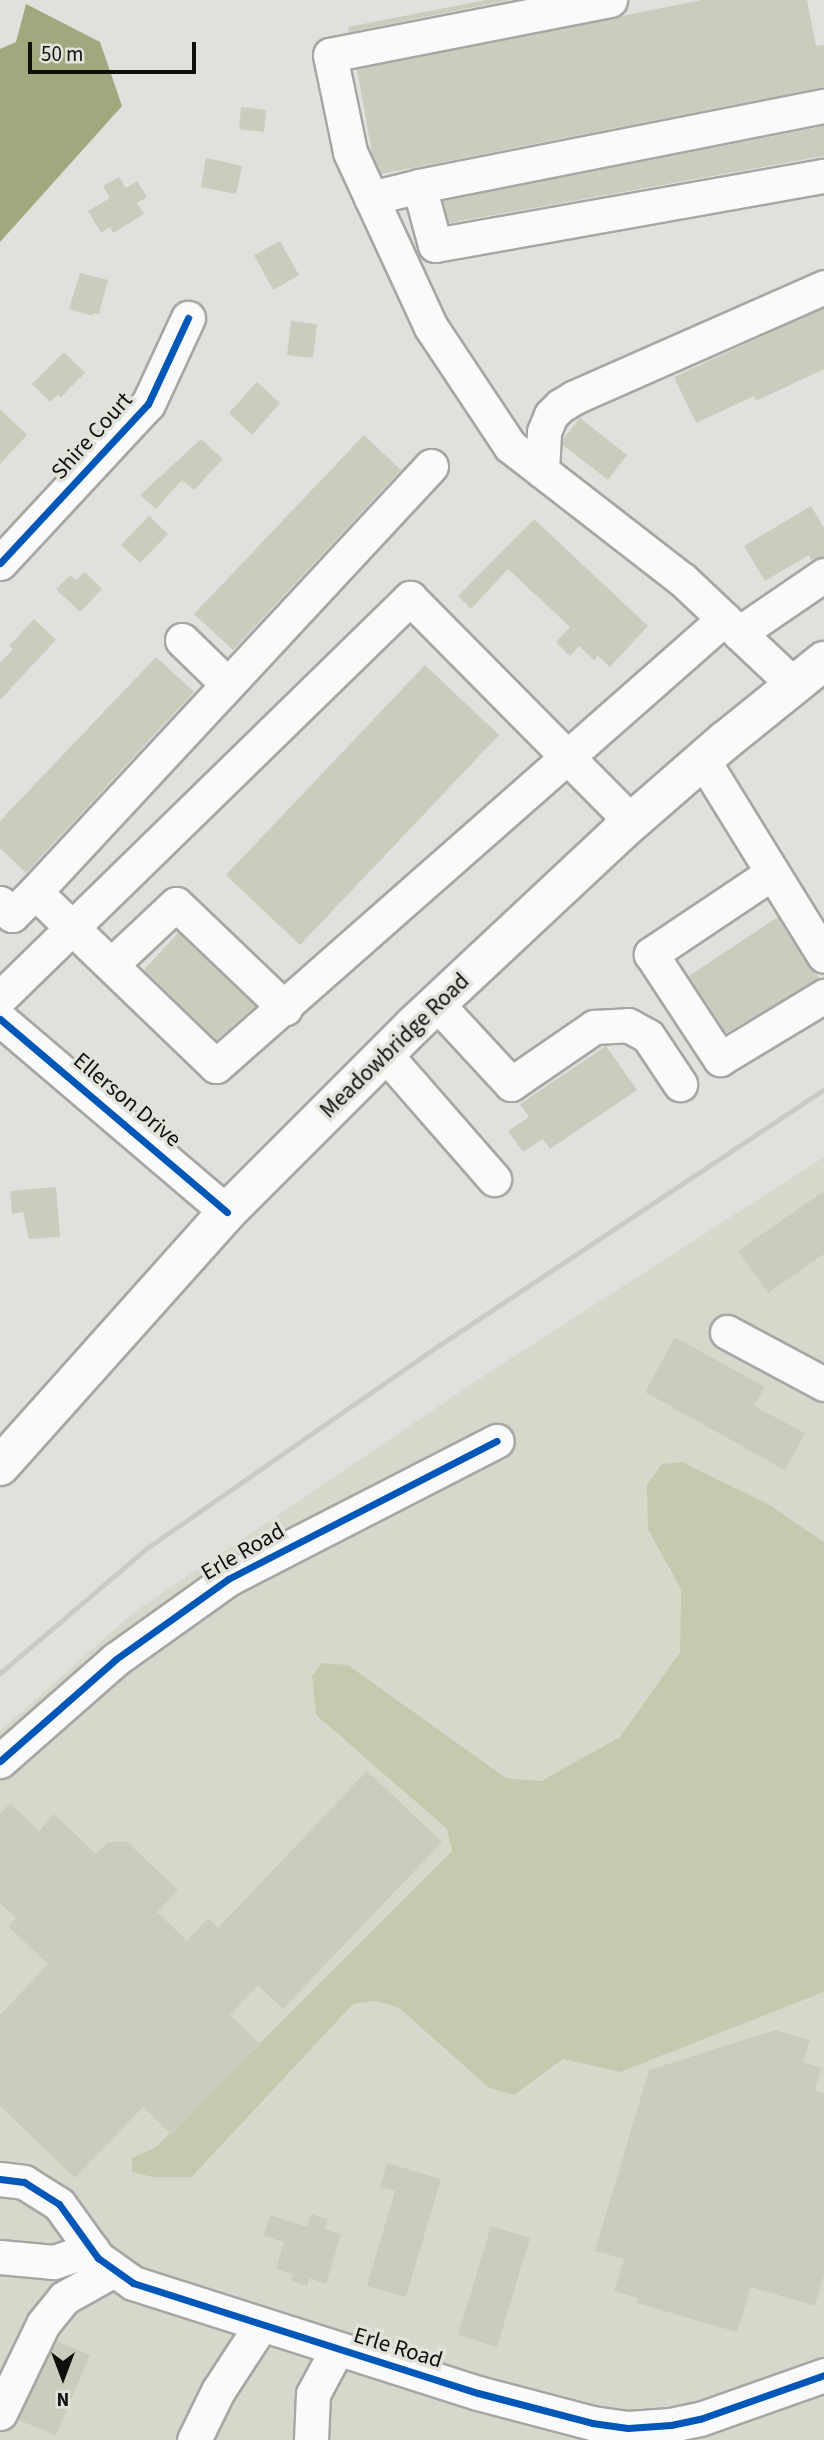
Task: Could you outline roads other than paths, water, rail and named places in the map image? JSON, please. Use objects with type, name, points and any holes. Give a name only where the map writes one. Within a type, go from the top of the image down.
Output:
[{"type":"main road","name":"Meadowbridge Road","points":[[0,1466],[228,1212],[385,1054],[632,822],[824,661]]},
{"type":"street","points":[[610,0],[330,55],[350,152],[430,327],[510,446],[683,580],[794,685]]},
{"type":"street","points":[[371,198],[419,186],[824,106]]},
{"type":"street","points":[[419,186],[435,245],[824,176]]},
{"type":"street","points":[[542,471],[544,432],[551,415],[560,406],[824,287]]},
{"type":"street","name":"Shire Court","points":[[0,563],[148,404],[166,372],[188,318]]},
{"type":"street","points":[[0,903],[12,915],[35,892],[226,683],[431,466]]},
{"type":"street","points":[[35,892],[216,1066],[285,1008],[567,756],[732,626],[824,575]]},
{"type":"street","points":[[0,998],[410,598],[632,822]]},
{"type":"street","points":[[181,640],[226,683]]},
{"type":"street","points":[[703,760],[824,956]]},
{"type":"street","points":[[772,873],[651,954],[720,1059],[824,996]]},
{"type":"street","points":[[111,965],[176,904],[285,1008]]},
{"type":"street","points":[[437,1004],[511,1084],[594,1027],[628,1025],[649,1036],[681,1084]]},
{"type":"street","name":"Ellerson Drive","points":[[0,1019],[228,1212]]},
{"type":"street","points":[[385,1054],[494,1179]]},
{"type":"street","points":[[727,1332],[824,1384]]},
{"type":"street","name":"Erle Road","points":[[0,1761],[116,1659],[228,1579],[497,1441]]},
{"type":"street","points":[[0,2179],[24,2182],[52,2198],[72,2217],[102,2260]]},
{"type":"street","points":[[0,2257],[54,2262],[102,2260]]},
{"type":"street","points":[[0,2413],[43,2324],[64,2298],[102,2260]]},
{"type":"street","name":"Erle Road","points":[[102,2260],[134,2283],[478,2393],[592,2423],[628,2428],[671,2425],[719,2427],[824,2375]]},
{"type":"street","points":[[194,2440],[218,2391],[261,2325]]},
{"type":"street","points":[[311,2440],[313,2394],[337,2349]]},
{"type":"railway","points":[[0,1673],[147,1548],[441,1344],[824,1090]]}]
